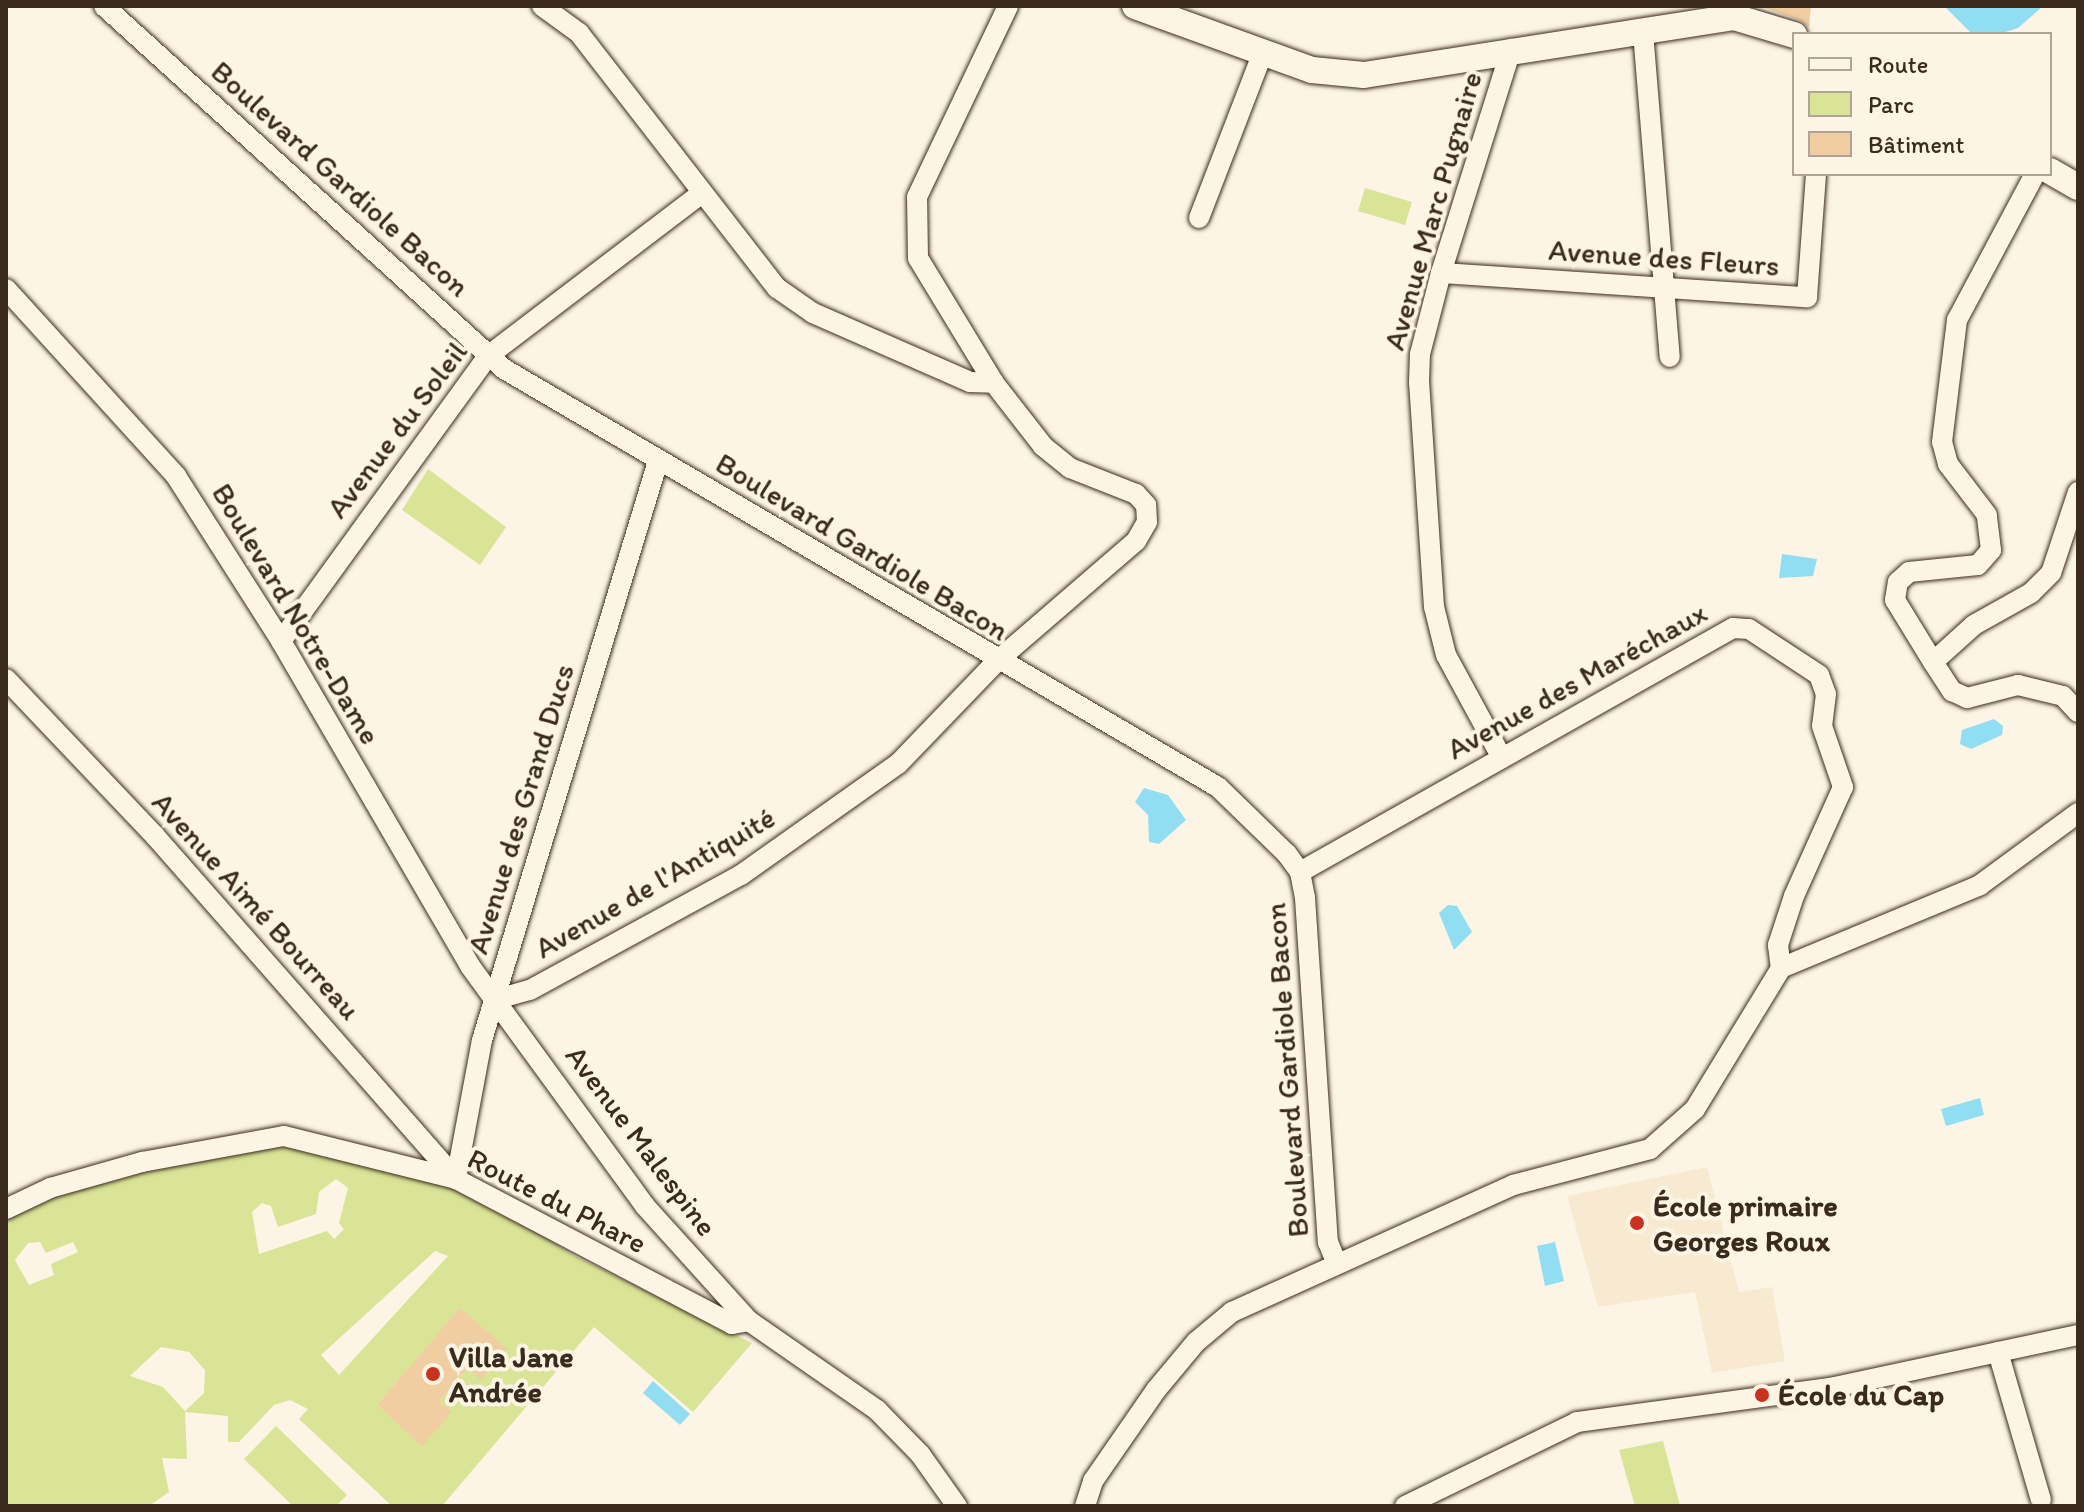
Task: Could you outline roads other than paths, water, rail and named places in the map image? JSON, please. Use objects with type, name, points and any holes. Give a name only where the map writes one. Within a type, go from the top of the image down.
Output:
[{"type":"street","name":"Boulevard Gardiole Bacon","points":[[104,6],[488,356],[658,461],[1218,787],[1300,872],[1328,1242],[1336,1262]]},
{"type":"street","points":[[542,6],[579,33],[755,265],[813,313],[970,382],[994,383]]},
{"type":"street","name":"Avenue de l'Antiquité","points":[[494,1000],[530,990],[741,875],[898,764],[997,661],[1136,541],[1147,522],[1146,505],[1136,494],[1080,473],[1043,446],[994,383],[934,289],[918,258],[913,230],[917,197],[1008,6]]},
{"type":"street","points":[[1135,6],[1262,55],[1312,70],[1364,75],[1511,49],[1734,17],[1792,34]]},
{"type":"street","points":[[1643,32],[1667,289],[1670,357]]},
{"type":"street","name":"Avenue Marc Pugnaire","points":[[1502,758],[1446,655],[1434,607],[1419,382],[1441,273],[1511,49]]},
{"type":"street","points":[[1199,218],[1262,55]]},
{"type":"street","points":[[2052,172],[2078,187]]},
{"type":"street","name":"Avenue des Fleurs","points":[[1441,273],[1807,297],[1816,176]]},
{"type":"street","points":[[2034,176],[1957,320],[1942,442],[1948,464],[1987,515],[1991,550],[1978,565],[1920,570],[1898,582],[1895,600],[1903,619],[1952,691],[1967,698],[2018,685],[2063,696],[2078,712]]},
{"type":"street","name":"Avenue du Soleil","points":[[281,641],[488,356],[701,194]]},
{"type":"street","name":"Boulevard Notre-Dame","points":[[6,289],[176,476],[281,641],[494,1000]]},
{"type":"street","name":"Avenue des Grand Ducs","points":[[456,1179],[494,1000],[658,461]]},
{"type":"street","points":[[1933,662],[2051,573],[2078,492]]},
{"type":"street","name":"Avenue des Maréchaux","points":[[1300,872],[1733,628],[1749,629],[1819,675],[1826,694],[1822,726],[1843,787],[1794,896],[1778,945],[1781,968]]},
{"type":"street","name":"Avenue Aimé Bourreau","points":[[6,679],[134,813],[456,1179]]},
{"type":"street","points":[[1085,1506],[1093,1481],[1196,1342],[1232,1312],[1336,1262],[1513,1185],[1626,1157],[1669,1138],[1695,1109],[1781,968],[1980,885],[2078,813]]},
{"type":"street","name":"Avenue Malespine","points":[[494,1000],[645,1206],[749,1321],[877,1410],[920,1454],[957,1506]]},
{"type":"street","name":"Route du Phare","points":[[6,1209],[50,1188],[251,1137],[284,1136],[456,1179],[732,1324],[749,1321]]},
{"type":"street","points":[[1405,1506],[1577,1422],[1835,1387],[2078,1335]]},
{"type":"street","points":[[1998,1352],[2041,1500]]},
{"type":"water","points":[[1944,6],[2043,6],[2018,28],[2005,32],[1970,32]]},
{"type":"water","points":[[1782,554],[1817,559],[1813,576],[1779,578]]},
{"type":"water","points":[[1994,719],[2003,726],[2002,735],[1971,749],[1960,744],[1962,730]]},
{"type":"water","points":[[1144,788],[1168,795],[1186,820],[1159,844],[1149,842],[1148,815],[1135,802]]},
{"type":"water","points":[[1448,905],[1457,906],[1472,932],[1454,950],[1439,913]]},
{"type":"water","points":[[1980,1098],[1984,1115],[1946,1126],[1941,1109]]},
{"type":"water","points":[[1555,1242],[1564,1281],[1545,1286],[1537,1246]]},
{"type":"water","points":[[653,1381],[690,1414],[680,1425],[643,1393]]},
{"type":"place","name":"École primaire Georges Roux","points":[[1637,1223]]},
{"type":"place","name":"Villa Jane Andrée","points":[[433,1374]]},
{"type":"place","name":"École du Cap","points":[[1762,1395]]}]
